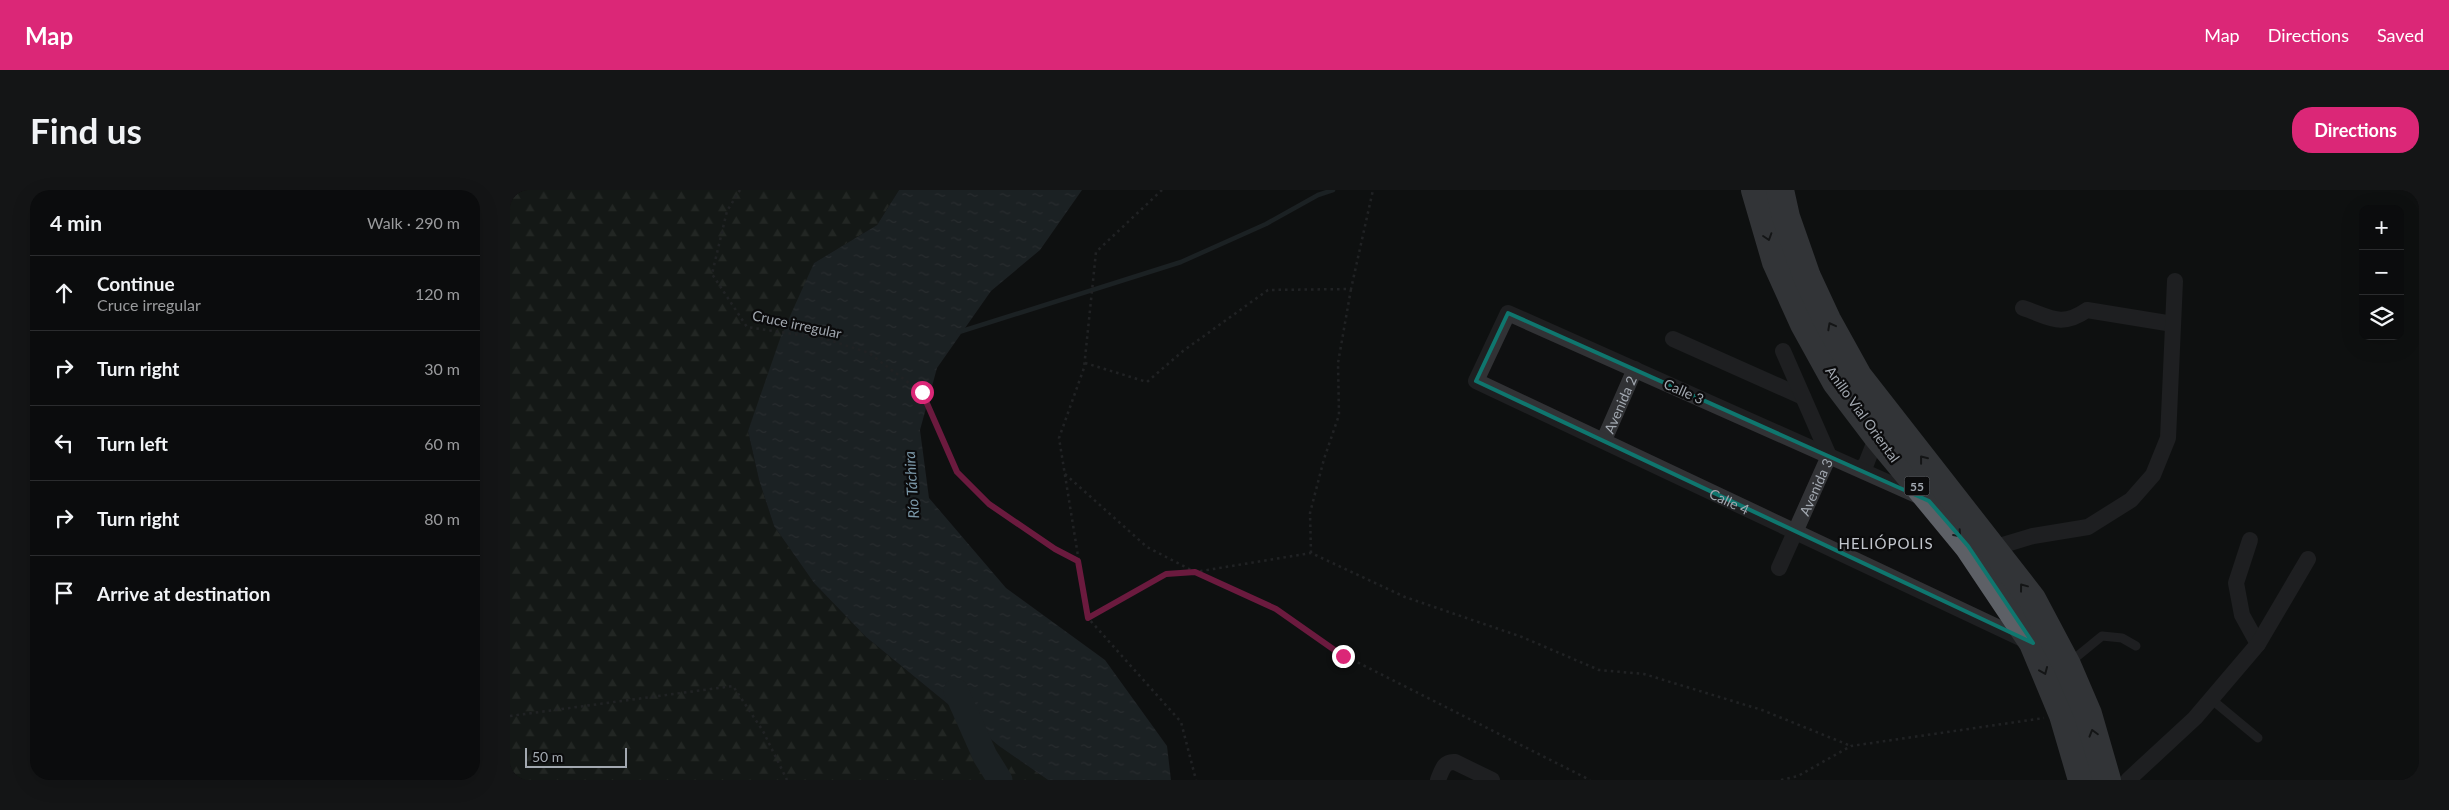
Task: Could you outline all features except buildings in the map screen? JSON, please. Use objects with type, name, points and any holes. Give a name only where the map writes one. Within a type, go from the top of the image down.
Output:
[{"type":"highway","name":"Anillo Vial Oriental","points":[[1755,190],[1776,262],[1804,324],[1836,382],[1877,436],[1968,546],[2033,644],[2062,716],[2082,780]]},
{"type":"highway","name":"Anillo Vial Oriental","points":[[1780,190],[1786,217],[1807,277],[1858,376],[2032,599],[2067,665],[2088,714],[2107,780]]},
{"type":"street","points":[[1994,548],[2033,536],[2088,527],[2131,500],[2153,475],[2168,438],[2175,281]]},
{"type":"street","points":[[2023,308],[2063,322],[2076,318],[2087,310],[2173,324]]},
{"type":"street","name":"Calle 3","points":[[1476,381],[1508,313],[1930,501]]},
{"type":"street","points":[[1673,339],[1803,396]]},
{"type":"street","name":"Avenida 3","points":[[1779,568],[1829,456],[1782,351]]},
{"type":"street","name":"Avenida 2","points":[[1604,440],[1635,370]]},
{"type":"street","name":"Calle 4","points":[[1476,381],[2033,644]]},
{"type":"street","points":[[1860,469],[1866,464],[1877,436]]},
{"type":"street","points":[[2250,540],[2236,583],[2242,615],[2258,644]]},
{"type":"street","points":[[2128,780],[2195,718],[2258,644],[2308,559]]},
{"type":"street","points":[[1984,620],[2001,595]]},
{"type":"street","points":[[1438,780],[1445,764],[1449,761],[1455,762],[1492,780]]},
{"type":"lane","points":[[2067,665],[2102,636],[2122,638],[2136,646]]},
{"type":"lane","points":[[2211,699],[2258,738]]},
{"type":"path","name":"Cruce irregular","points":[[740,190],[727,211],[712,274],[747,327],[826,339],[869,352],[922,392],[957,472],[989,504],[1055,549],[1078,561]]},
{"type":"path","points":[[1162,190],[1096,252],[1085,363],[1059,438],[1088,618],[1181,722],[1196,780]]},
{"type":"path","points":[[1311,553],[1310,513],[1324,459],[1339,415],[1338,363],[1351,289],[1373,190]]},
{"type":"path","points":[[1085,363],[1147,382],[1183,351],[1268,290],[1351,289]]},
{"type":"path","points":[[1065,474],[1147,547],[1195,572],[1276,609],[1343,656],[1590,780]]},
{"type":"path","points":[[1088,618],[1166,574],[1195,572],[1311,553],[1405,597],[1522,638],[1599,670],[1644,674],[1762,710],[1851,746]]},
{"type":"path","points":[[510,716],[733,686],[763,731],[787,780]]},
{"type":"path","points":[[1781,780],[1798,776],[1851,746],[2062,716]]},
{"type":"highlighted area","points":[[1508,313],[1929,501],[1968,546],[2033,643],[1476,381]]},
{"type":"green space","points":[[510,190],[899,190],[877,225],[814,263],[748,431],[759,480],[774,526],[814,583],[866,637],[999,746],[1048,780],[510,780]]},
{"type":"water","points":[[899,190],[1082,190],[1040,250],[991,291],[937,368],[920,430],[929,498],[1006,588],[1105,660],[1167,746],[1171,780],[1048,780],[999,746],[866,637],[814,583],[774,526],[759,480],[748,431],[781,336],[814,263],[877,225]]},
{"type":"waterway","points":[[959,332],[1181,262],[1266,224],[1318,195],[1333,190]]},
{"type":"waterway","name":"Río Táchira","points":[[956,691],[985,756],[1000,780]]},
{"type":"district","name":"HELIÓPOLIS","points":[[1886,543]]},
{"type":"route","points":[[922,392],[957,472],[989,504],[1055,549],[1078,561],[1088,618],[1166,574],[1195,572],[1276,609],[1343,656]]}]
